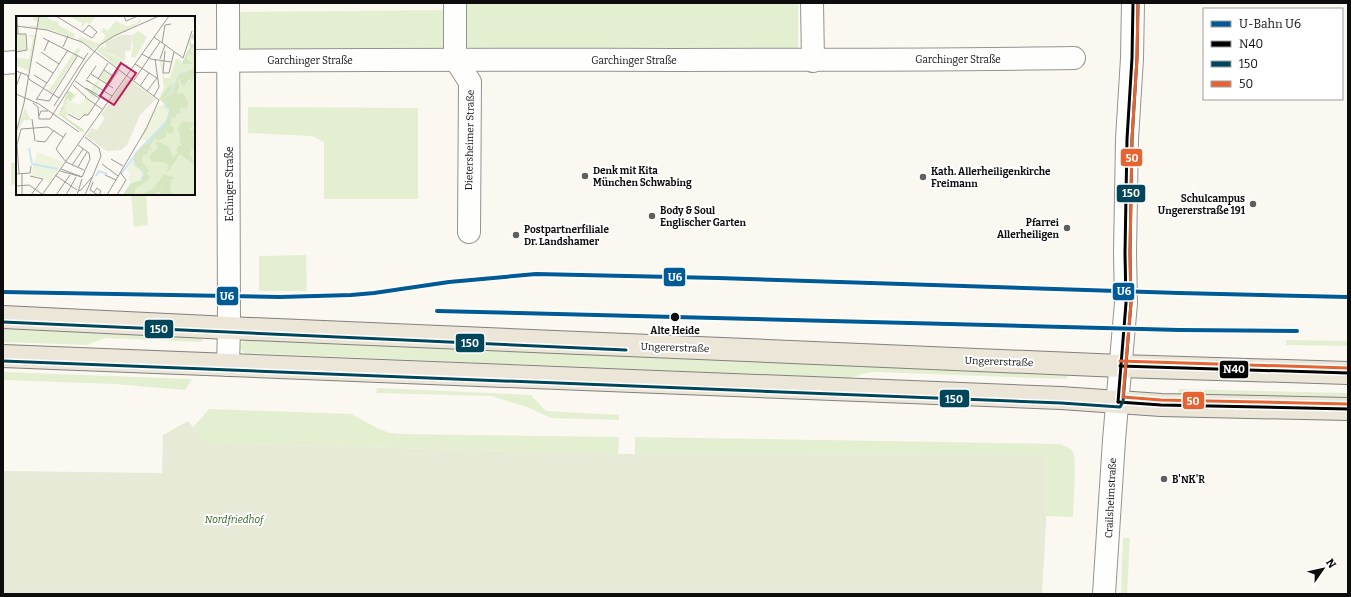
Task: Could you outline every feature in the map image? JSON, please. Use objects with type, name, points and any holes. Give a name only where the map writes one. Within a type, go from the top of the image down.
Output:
[{"type":"main road","name":"Ungererstraße","points":[[3,317],[1120,366],[1348,373]]},
{"type":"main road","points":[[3,356],[1053,398],[1161,405],[1348,409]]},
{"type":"street","name":"Echinger Straße","points":[[228,3],[228,365]]},
{"type":"street","points":[[455,3],[456,59]]},
{"type":"street","points":[[812,3],[813,61]]},
{"type":"street","name":"Crailsheimstraße","points":[[1104,594],[1114,440],[1126,303],[1125,253],[1127,139],[1132,58],[1133,3]]},
{"type":"street","name":"Garchinger Straße","points":[[195,61],[456,59],[813,61],[1074,58]]},
{"type":"street","name":"Dietersheimer Straße","points":[[456,59],[470,82],[468,232]]},
{"type":"street","points":[[3,63],[16,62]]},
{"type":"green space","points":[[455,3],[798,3],[798,54],[228,61],[228,12],[455,10]]},
{"type":"green space","points":[[248,107],[418,108],[418,199],[324,199],[324,142],[312,136],[248,133]]},
{"type":"green space","points":[[11,163],[16,163],[16,184],[11,185]]},
{"type":"green space","points":[[131,195],[146,195],[148,225],[134,227]]},
{"type":"green space","points":[[306,255],[307,291],[259,291],[259,256]]},
{"type":"green space","points":[[3,329],[203,339],[202,342],[105,338],[87,345],[3,342]]},
{"type":"green space","points":[[249,339],[1067,374],[1067,379],[875,372],[850,378],[245,353],[240,349],[240,347],[243,342]]},
{"type":"green space","points":[[1286,340],[1348,341],[1348,346],[1286,345]]},
{"type":"green space","points":[[3,372],[192,379],[185,390],[114,384],[3,380]]},
{"type":"green space","points":[[377,388],[531,395],[546,411],[619,415],[619,420],[551,418],[527,407],[491,396],[376,393]]},
{"type":"green space","points":[[1179,389],[1348,393],[1348,399],[1178,397]]},
{"type":"green space","points":[[209,409],[351,414],[379,429],[390,433],[402,434],[619,437],[618,454],[205,443],[193,427]]},
{"type":"green space","name":"Nordfriedhof","points":[[188,421],[206,443],[627,454],[1045,455],[1046,523],[1042,594],[3,594],[3,471],[162,473],[163,435]]},
{"type":"green space","points":[[635,437],[1060,444],[1070,449],[1073,452],[1074,457],[1075,473],[1073,517],[1046,516],[1045,455],[635,454]]},
{"type":"green space","points":[[1123,538],[1130,538],[1127,594],[1121,594]]},
{"type":"metro line","name":"U6","points":[[3,292],[280,297],[351,295],[449,282],[536,274],[1348,297]]},
{"type":"metro line","name":"U6","points":[[437,311],[1180,330],[1297,331]]},
{"type":"transit line","name":"N40","points":[[1118,402],[1126,303],[1125,253],[1127,139],[1132,58],[1133,3]]},
{"type":"transit line","name":"150","points":[[3,361],[1061,403],[1120,407],[1123,402],[1131,303],[1130,253],[1132,139],[1137,58],[1138,3]]},
{"type":"transit line","name":"50","points":[[1138,3],[1137,58],[1132,139],[1130,253],[1131,303],[1123,397],[1161,400],[1348,404]]},
{"type":"transit line","name":"150","points":[[3,322],[626,350]]},
{"type":"transit line","name":"50","points":[[1120,361],[1348,368]]},
{"type":"transit line","name":"N40","points":[[1120,366],[1348,373]]},
{"type":"transit line","name":"N40","points":[[1118,402],[1161,405],[1348,409]]},
{"type":"place","name":"Denk mit Kita München Schwabing","points":[[585,176]]},
{"type":"place","name":"Kath. Allerheiligenkirche Freimann","points":[[923,177]]},
{"type":"place","name":"Schulcampus Ungererstraße 191","points":[[1253,204]]},
{"type":"place","name":"Body & Soul Englischer Garten","points":[[652,216]]},
{"type":"place","name":"Pfarrei Allerheiligen","points":[[1067,228]]},
{"type":"place","name":"Postpartnerfiliale Dr. Landshamer","points":[[516,235]]},
{"type":"place","name":"Alte Heide","points":[[675,317]]},
{"type":"place","name":"B'NK'R","points":[[1164,479]]}]
